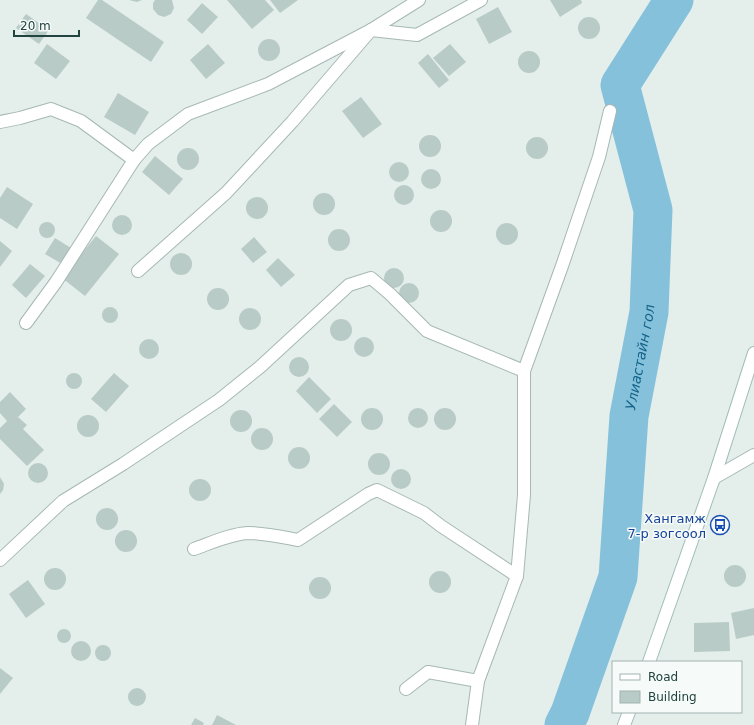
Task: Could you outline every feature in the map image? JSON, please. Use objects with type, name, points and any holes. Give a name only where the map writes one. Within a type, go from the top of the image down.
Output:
[{"type":"street","points":[[26,323],[56,282],[134,160],[148,144],[188,114],[268,84],[371,30],[419,0]]},
{"type":"street","points":[[371,30],[417,36],[481,0]]},
{"type":"street","points":[[138,271],[226,193],[292,122],[371,30]]},
{"type":"street","points":[[0,122],[51,109],[81,121],[134,160]]},
{"type":"street","points":[[472,725],[478,681],[516,576],[524,495],[524,372],[599,156],[610,111]]},
{"type":"street","points":[[0,560],[63,501],[123,464],[219,400],[260,367],[349,285],[371,278],[386,290],[427,331],[524,372]]},
{"type":"street","points":[[649,661],[714,478],[754,354]]},
{"type":"street","points":[[714,478],[754,455]]},
{"type":"street","points":[[194,549],[229,537],[248,533],[264,534],[298,540],[368,494],[378,490],[424,513],[440,526],[516,576]]},
{"type":"street","points":[[406,689],[428,672],[478,681]]},
{"type":"street","points":[[624,725],[630,713]]},
{"type":"building","points":[[98,0],[102,0],[164,42],[151,62],[86,18]]},
{"type":"building","points":[[129,0],[142,0],[137,2]]},
{"type":"building","points":[[155,0],[172,0],[174,8],[171,14],[164,17],[158,15],[153,9],[153,3]]},
{"type":"building","points":[[227,0],[265,0],[274,10],[252,29]]},
{"type":"building","points":[[270,0],[298,0],[280,13]]},
{"type":"building","points":[[550,0],[581,0],[582,3],[560,17]]},
{"type":"building","points":[[202,3],[218,17],[202,34],[187,20]]},
{"type":"building","points":[[498,7],[512,32],[489,44],[476,19]]},
{"type":"building","points":[[26,14],[49,30],[39,44],[16,28]]},
{"type":"building","points":[[589,17],[593,18],[599,24],[599,32],[593,38],[589,39],[585,38],[579,32],[578,28],[579,24],[585,18]]},
{"type":"building","points":[[269,39],[273,40],[279,46],[279,54],[273,60],[269,61],[265,60],[259,54],[258,50],[259,46],[265,40]]},
{"type":"building","points":[[47,44],[70,61],[56,79],[34,63]]},
{"type":"building","points":[[208,44],[225,63],[206,79],[190,60]]},
{"type":"building","points":[[450,44],[466,62],[449,76],[433,58]]},
{"type":"building","points":[[529,51],[533,52],[539,58],[539,66],[533,72],[529,73],[525,72],[519,66],[518,62],[519,58],[525,52]]},
{"type":"building","points":[[428,54],[449,80],[439,88],[418,63]]},
{"type":"building","points":[[118,93],[149,112],[135,135],[104,117]]},
{"type":"building","points":[[361,97],[382,124],[363,138],[342,111]]},
{"type":"building","points":[[430,135],[434,136],[440,142],[440,150],[434,156],[430,157],[426,156],[420,150],[419,146],[420,142],[426,136]]},
{"type":"building","points":[[537,137],[541,138],[547,144],[547,152],[541,158],[537,159],[533,158],[527,152],[526,148],[527,144],[533,138]]},
{"type":"building","points":[[188,148],[192,149],[198,155],[198,163],[192,169],[188,170],[184,169],[178,163],[177,159],[178,155],[184,149]]},
{"type":"building","points":[[155,156],[183,179],[169,195],[142,172]]},
{"type":"building","points":[[399,162],[406,165],[409,172],[406,179],[399,182],[392,179],[389,172],[392,165]]},
{"type":"building","points":[[427,169],[435,169],[441,175],[441,183],[435,189],[427,189],[421,183],[421,175]]},
{"type":"building","points":[[404,185],[411,188],[414,195],[411,202],[404,205],[397,202],[394,195],[397,188]]},
{"type":"building","points":[[7,187],[33,204],[17,229],[0,218],[0,198]]},
{"type":"building","points":[[324,193],[328,194],[334,200],[334,208],[328,214],[324,215],[320,214],[314,208],[313,204],[314,200],[320,194]]},
{"type":"building","points":[[257,197],[261,198],[267,204],[267,212],[261,218],[257,219],[253,218],[247,212],[246,208],[247,204],[253,198]]},
{"type":"building","points":[[441,210],[445,211],[451,217],[451,225],[445,231],[441,232],[437,231],[431,225],[430,221],[431,217],[437,211]]},
{"type":"building","points":[[122,215],[129,218],[132,225],[129,232],[122,235],[115,232],[112,225],[115,218]]},
{"type":"building","points":[[44,222],[50,222],[55,227],[53,236],[50,238],[44,238],[39,233],[39,227]]},
{"type":"building","points":[[507,223],[511,224],[517,230],[517,238],[511,244],[507,245],[503,244],[497,238],[496,234],[497,230],[503,224]]},
{"type":"building","points":[[339,229],[343,230],[349,236],[349,244],[343,250],[339,251],[335,250],[329,244],[328,240],[329,236],[335,230]]},
{"type":"building","points":[[96,236],[119,254],[85,296],[62,278]]},
{"type":"building","points":[[254,237],[267,252],[253,263],[241,249]]},
{"type":"building","points":[[55,238],[71,248],[62,264],[45,254]]},
{"type":"building","points":[[0,241],[12,251],[0,267]]},
{"type":"building","points":[[181,253],[185,254],[191,260],[191,268],[185,274],[181,275],[177,274],[171,268],[170,264],[171,260],[177,254]]},
{"type":"building","points":[[278,258],[295,275],[281,287],[266,270]]},
{"type":"building","points":[[30,264],[45,276],[26,298],[12,285]]},
{"type":"building","points":[[390,268],[398,268],[404,274],[404,282],[398,288],[390,288],[384,282],[384,274]]},
{"type":"building","points":[[405,283],[413,283],[419,289],[419,297],[413,303],[405,303],[399,297],[399,289]]},
{"type":"building","points":[[218,288],[222,289],[228,295],[228,303],[222,309],[218,310],[214,309],[208,303],[207,299],[208,295],[214,289]]},
{"type":"building","points":[[107,307],[113,307],[118,312],[116,321],[113,323],[107,323],[102,318],[102,312]]},
{"type":"building","points":[[250,308],[254,309],[260,315],[260,323],[254,329],[250,330],[246,329],[240,323],[239,319],[240,315],[246,309]]},
{"type":"building","points":[[341,319],[345,320],[351,326],[351,334],[345,340],[341,341],[337,340],[331,334],[330,330],[331,326],[337,320]]},
{"type":"building","points":[[364,337],[371,340],[374,347],[371,354],[364,357],[357,354],[354,347],[357,340]]},
{"type":"building","points":[[145,339],[153,339],[159,345],[159,353],[153,359],[145,359],[139,353],[139,345]]},
{"type":"building","points":[[299,357],[306,360],[309,367],[306,374],[299,377],[292,374],[289,367],[292,360]]},
{"type":"building","points":[[71,373],[77,373],[82,378],[80,387],[77,389],[71,389],[66,384],[66,378]]},
{"type":"building","points":[[114,373],[129,386],[106,412],[91,399]]},
{"type":"building","points":[[309,377],[331,399],[317,413],[296,391]]},
{"type":"building","points":[[10,392],[26,409],[18,417],[27,425],[23,429],[44,450],[27,466],[0,439],[0,428],[7,421],[0,413],[0,402]]},
{"type":"building","points":[[334,404],[352,422],[337,437],[319,419]]},
{"type":"building","points":[[372,408],[376,409],[382,415],[382,423],[376,429],[372,430],[368,429],[362,423],[361,419],[362,415],[368,409]]},
{"type":"building","points":[[418,408],[425,411],[428,418],[425,425],[418,428],[411,425],[408,418],[411,411]]},
{"type":"building","points":[[445,408],[449,409],[455,415],[455,423],[449,429],[445,430],[441,429],[435,423],[434,419],[435,415],[441,409]]},
{"type":"building","points":[[241,410],[245,411],[251,417],[251,425],[245,431],[241,432],[237,431],[231,425],[230,421],[231,417],[237,411]]},
{"type":"building","points":[[88,415],[92,416],[98,422],[98,430],[92,436],[88,437],[84,436],[78,430],[77,426],[78,422],[84,416]]},
{"type":"building","points":[[262,428],[266,429],[272,435],[272,443],[266,449],[262,450],[258,449],[252,443],[251,439],[252,435],[258,429]]},
{"type":"building","points":[[299,447],[303,448],[309,454],[309,462],[303,468],[299,469],[295,468],[289,462],[288,458],[289,454],[295,448]]},
{"type":"building","points":[[379,453],[383,454],[389,460],[389,468],[383,474],[379,475],[375,474],[369,468],[368,464],[369,460],[375,454]]},
{"type":"building","points":[[34,463],[42,463],[48,469],[48,477],[42,483],[34,483],[28,477],[28,469]]},
{"type":"building","points":[[397,469],[405,469],[411,475],[411,483],[405,489],[397,489],[391,483],[391,475]]},
{"type":"building","points":[[0,477],[4,484],[3,490],[0,494]]},
{"type":"building","points":[[200,479],[204,480],[210,486],[210,494],[204,500],[200,501],[196,500],[190,494],[189,490],[190,486],[196,480]]},
{"type":"building","points":[[107,508],[111,509],[117,515],[117,523],[111,529],[107,530],[103,529],[97,523],[96,519],[97,515],[103,509]]},
{"type":"building","points":[[126,530],[130,531],[136,537],[136,545],[130,551],[126,552],[122,551],[116,545],[115,541],[116,537],[122,531]]},
{"type":"building","points":[[735,565],[739,566],[745,572],[745,580],[739,586],[735,587],[731,586],[725,580],[724,576],[725,572],[731,566]]},
{"type":"building","points":[[55,568],[59,569],[65,575],[65,583],[59,589],[55,590],[51,589],[45,583],[44,579],[45,575],[51,569]]},
{"type":"building","points":[[440,571],[444,572],[450,578],[450,586],[444,592],[440,593],[436,592],[430,586],[429,582],[430,578],[436,572]]},
{"type":"building","points":[[320,577],[324,578],[330,584],[330,592],[324,598],[320,599],[316,598],[310,592],[309,588],[310,584],[316,578]]},
{"type":"building","points":[[28,580],[45,604],[26,618],[9,594]]},
{"type":"building","points":[[754,608],[754,635],[736,639],[731,613]]},
{"type":"building","points":[[729,622],[730,651],[694,652],[694,623]]},
{"type":"building","points":[[61,629],[67,629],[71,633],[71,639],[67,643],[61,643],[57,639],[57,633]]},
{"type":"building","points":[[81,641],[88,644],[91,651],[88,658],[81,661],[74,658],[71,651],[74,644]]},
{"type":"building","points":[[100,645],[106,645],[111,650],[109,659],[106,661],[100,661],[95,656],[95,650]]},
{"type":"building","points":[[0,668],[13,678],[0,694]]},
{"type":"building","points":[[133,688],[141,688],[146,693],[144,704],[141,706],[133,706],[128,701],[128,693]]},
{"type":"building","points":[[217,715],[236,725],[212,725]]},
{"type":"building","points":[[195,718],[204,723],[203,725],[191,725]]},
{"type":"waterway","name":"Улиастайн гол","points":[[564,725],[570,713],[618,577],[629,416],[649,312],[653,210],[620,85],[674,0]]},
{"type":"place","name":"Хангамж 7-р зогсоол","points":[[720,525]]}]
